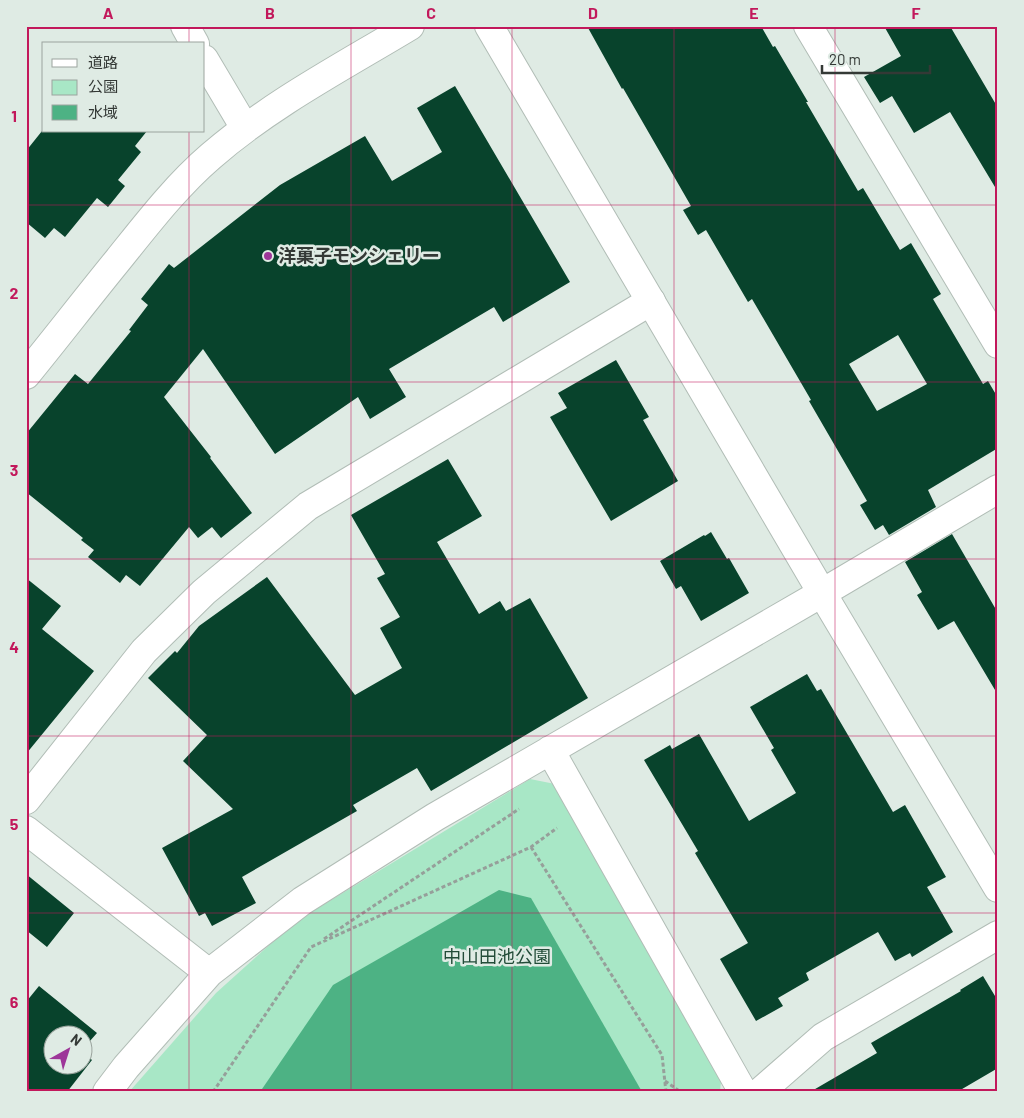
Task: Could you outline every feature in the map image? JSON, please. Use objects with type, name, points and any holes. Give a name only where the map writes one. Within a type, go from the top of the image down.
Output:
[{"type":"street","points":[[184,26],[194,42]]},
{"type":"street","points":[[26,375],[150,220],[176,190],[209,157],[245,128],[280,104],[410,26]]},
{"type":"street","points":[[489,26],[822,593],[998,888]]},
{"type":"street","points":[[808,26],[998,344]]},
{"type":"street","points":[[205,60],[245,128]]},
{"type":"street","points":[[26,800],[144,651],[204,592],[308,506],[651,301]]},
{"type":"street","points":[[107,1092],[126,1067],[209,973],[302,901],[435,817],[998,489]]},
{"type":"street","points":[[550,750],[743,1092]]},
{"type":"street","points":[[26,830],[209,973]]},
{"type":"street","points":[[760,1092],[823,1037],[998,935]]},
{"type":"path","points":[[213,1092],[311,947],[525,805]]},
{"type":"path","points":[[315,945],[531,847],[662,1055],[666,1092]]},
{"type":"path","points":[[665,1081],[681,1092]]},
{"type":"green space","name":"中山田池公園","points":[[530,779],[555,784],[721,1081],[720,1092],[129,1092],[216,993],[295,922]]},
{"type":"water","points":[[499,890],[531,898],[641,1090],[640,1092],[260,1092],[333,985]]},
{"type":"building","points":[[587,26],[761,26],[808,102],[806,102],[858,191],[863,188],[900,250],[911,243],[941,294],[933,299],[983,384],[988,381],[998,398],[998,448],[928,490],[936,507],[889,535],[883,525],[875,530],[860,505],[867,501],[809,401],[811,400],[752,299],[748,302],[706,230],[698,235],[683,210],[691,206]],"holes":[[[898,335],[927,384],[877,411],[849,364]]]},
{"type":"building","points":[[884,26],[950,26],[998,108],[998,192],[950,112],[914,133],[892,96],[880,103],[864,77],[901,56]]},
{"type":"building","points":[[455,86],[570,282],[503,322],[494,307],[389,369],[406,397],[370,419],[358,397],[275,454],[203,349],[164,397],[252,513],[221,538],[212,527],[198,538],[189,527],[140,586],[126,575],[120,583],[88,557],[94,550],[81,540],[83,538],[26,492],[26,434],[75,374],[88,384],[131,331],[129,330],[148,305],[141,299],[169,264],[174,268],[280,185],[365,136],[392,181],[442,152],[417,108]]},
{"type":"building","points":[[42,131],[146,132],[135,146],[141,152],[118,180],[125,186],[108,207],[97,198],[65,237],[54,228],[45,238],[26,222],[26,151]]},
{"type":"building","points":[[616,360],[649,417],[643,420],[678,481],[611,521],[550,417],[567,408],[558,393]]},
{"type":"building","points":[[448,459],[482,516],[437,542],[479,614],[500,601],[506,611],[530,598],[588,698],[431,791],[417,768],[353,805],[357,811],[242,877],[256,903],[212,926],[205,913],[199,916],[162,848],[233,809],[183,761],[207,735],[148,678],[175,651],[177,653],[199,626],[267,577],[355,695],[402,668],[380,628],[400,617],[377,578],[385,574],[351,515]]},
{"type":"building","points":[[711,532],[727,559],[729,558],[749,593],[701,621],[681,586],[676,589],[660,561]]},
{"type":"building","points":[[952,534],[998,613],[998,695],[954,621],[938,630],[917,595],[922,592],[905,562]]},
{"type":"building","points":[[26,578],[61,606],[42,629],[94,671],[26,754]]},
{"type":"building","points":[[807,674],[817,691],[821,689],[893,812],[905,805],[946,877],[927,887],[953,932],[912,957],[910,953],[895,961],[878,932],[806,973],[809,980],[778,998],[783,1006],[756,1021],[720,959],[748,943],[695,853],[698,851],[644,760],[670,745],[672,749],[699,734],[749,821],[796,793],[771,750],[774,748],[750,707]]},
{"type":"building","points":[[26,874],[74,913],[47,947],[26,930]]},
{"type":"building","points":[[983,976],[998,1001],[998,1068],[957,1092],[810,1092],[877,1053],[871,1043],[961,991]]},
{"type":"building","points":[[39,986],[88,1026],[42,1026],[42,1076],[80,1076],[67,1092],[26,1092],[26,1002]]},
{"type":"building","points":[[92,1029],[97,1033],[92,1039]]},
{"type":"place","name":"洋菓子モンシェリー","points":[[268,256]]}]
